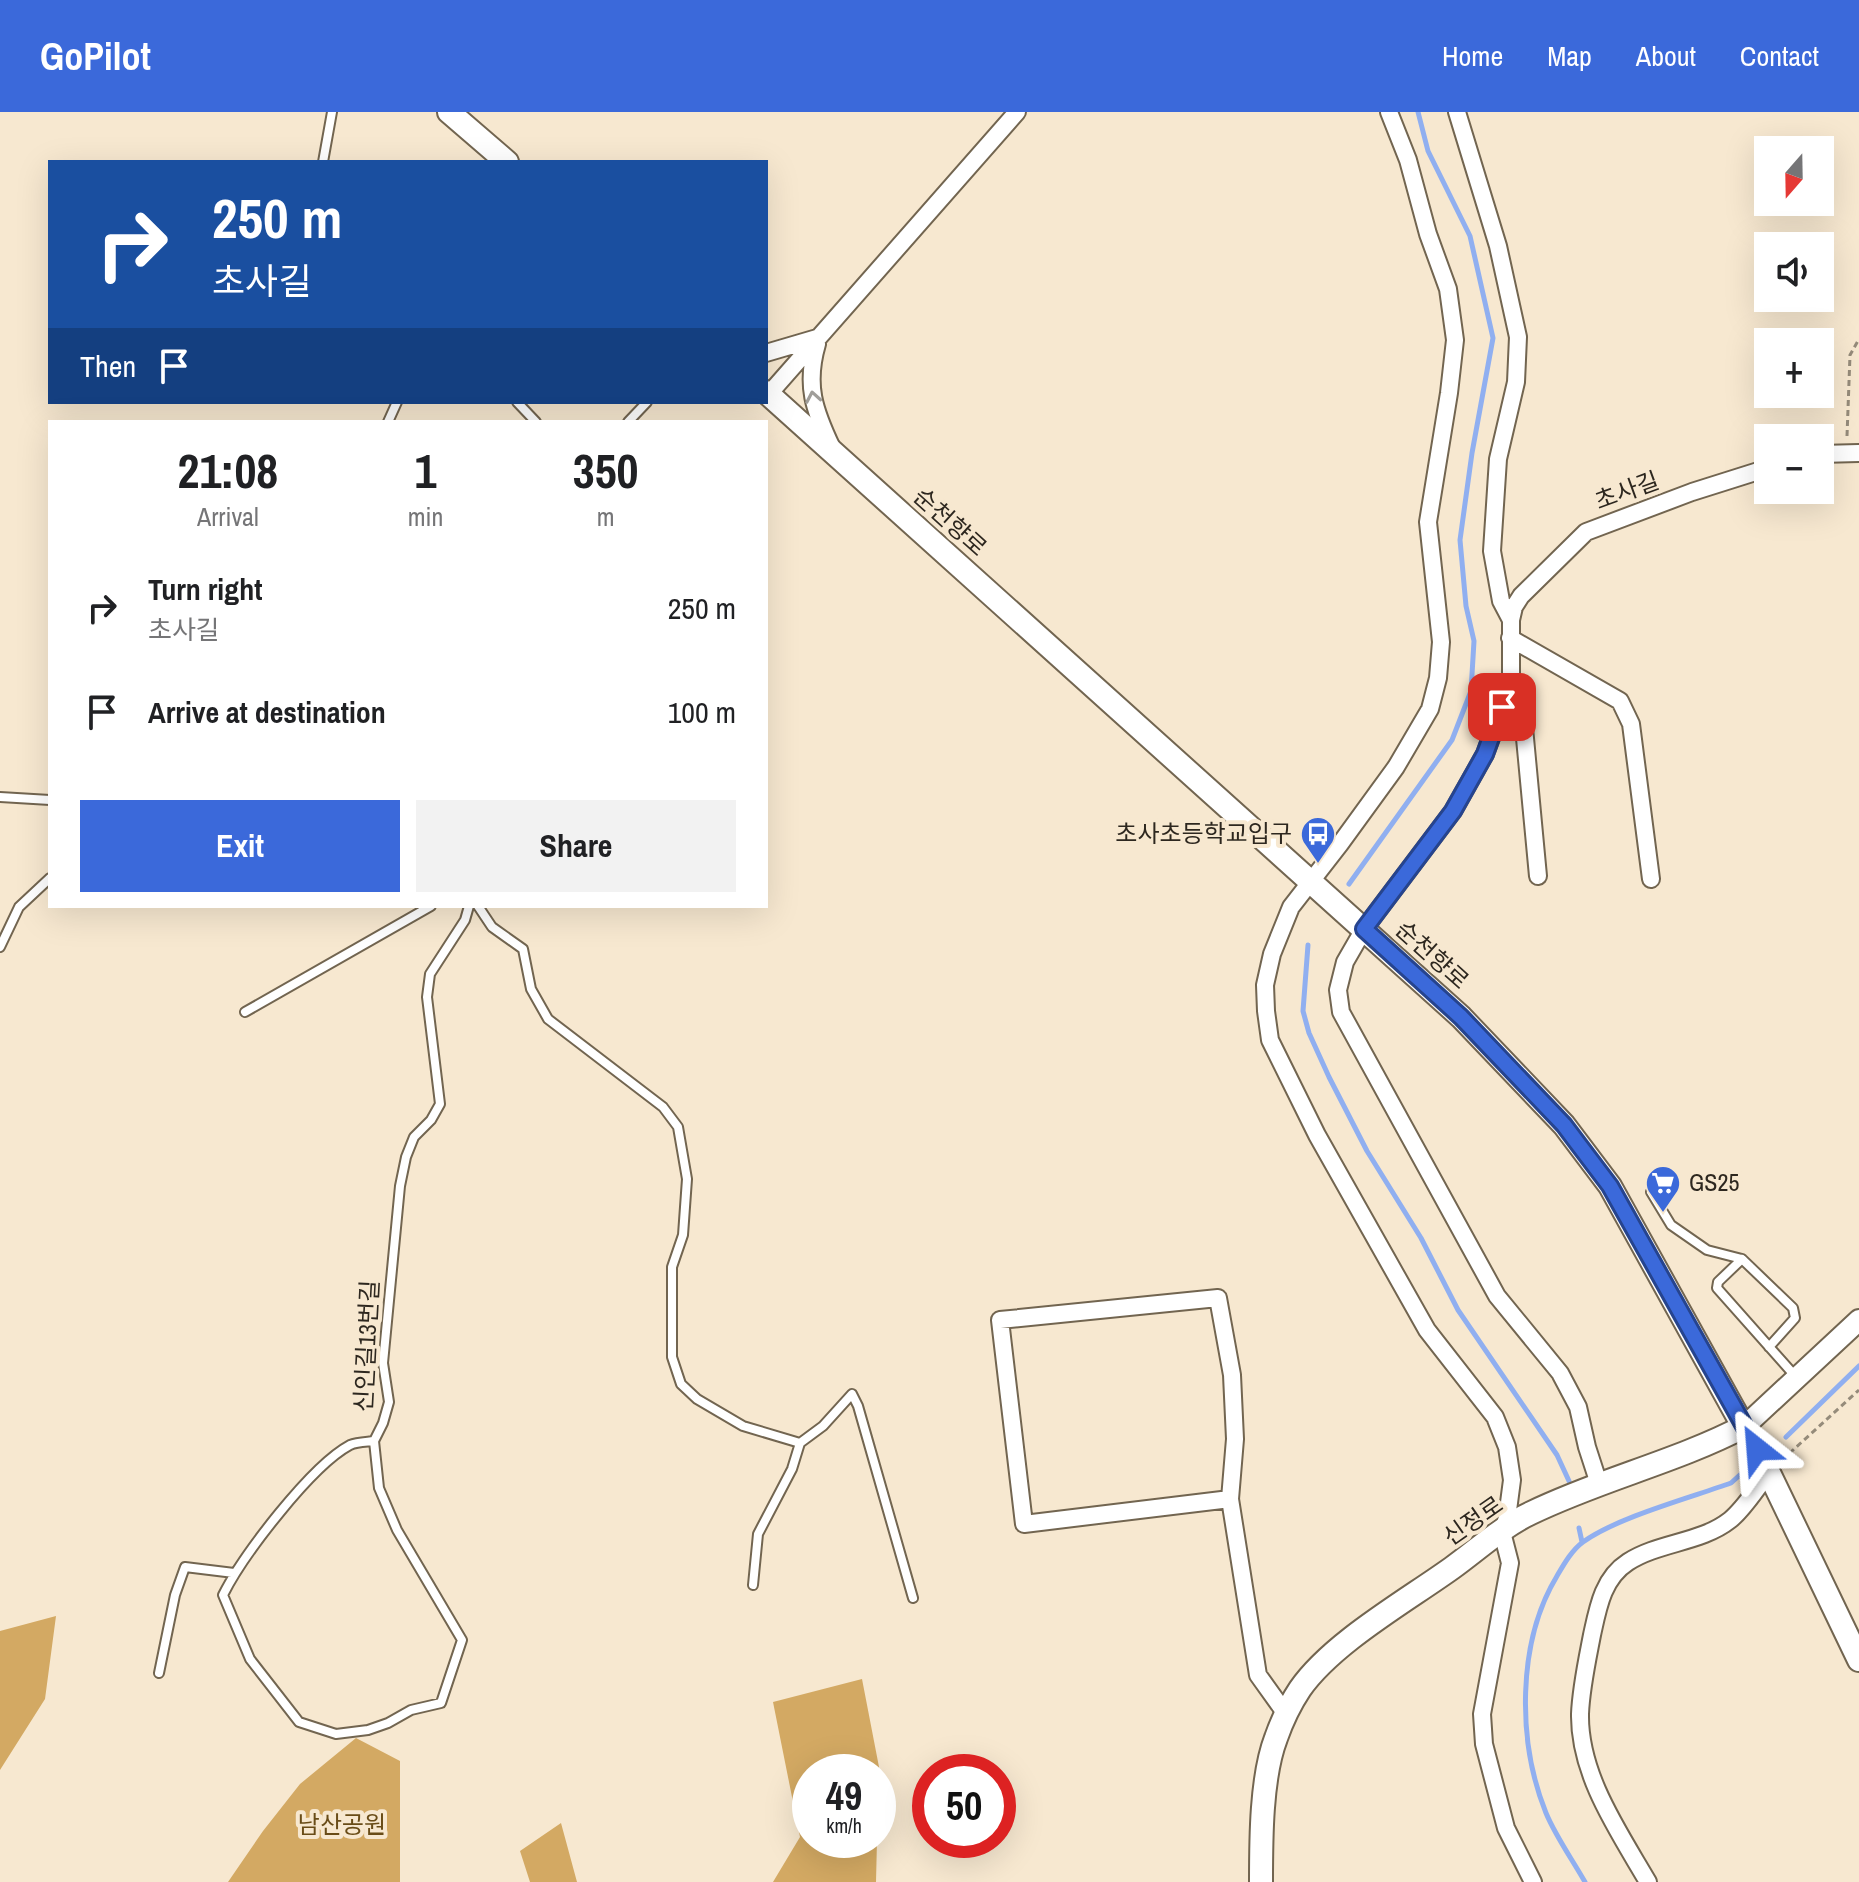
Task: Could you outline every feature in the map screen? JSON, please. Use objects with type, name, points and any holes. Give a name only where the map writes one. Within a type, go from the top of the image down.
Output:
[{"type":"main road","points":[[449,112],[505,160]]},
{"type":"main road","name":"순천향로","points":[[768,394],[1461,1017],[1564,1125],[1610,1186],[1745,1426],[1859,1660]]},
{"type":"main road","name":"신정로","points":[[1261,1882],[1262,1833],[1275,1741],[1301,1688],[1322,1664],[1359,1634],[1528,1514],[1599,1484],[1709,1445],[1745,1426]]},
{"type":"street","points":[[768,392],[1017,112]]},
{"type":"street","points":[[1389,112],[1408,160],[1428,234],[1448,289],[1455,340],[1428,522],[1441,642],[1438,678],[1430,709],[1396,767],[1291,907],[1272,954],[1265,985],[1270,1040],[1317,1135],[1427,1330],[1495,1417],[1507,1447],[1512,1480],[1502,1532],[1510,1563],[1482,1714],[1484,1744],[1506,1828],[1533,1882]]},
{"type":"street","points":[[1457,112],[1498,246],[1518,337],[1516,382],[1498,459],[1492,551],[1501,601],[1511,620]]},
{"type":"street","points":[[768,352],[818,338]]},
{"type":"street","points":[[818,338],[811,362],[810,384],[816,413],[834,453]]},
{"type":"street","name":"초사길","points":[[1511,684],[1510,638],[1514,607],[1521,596],[1586,532],[1754,472]]},
{"type":"street","points":[[1510,638],[1620,701],[1631,724],[1651,879]]},
{"type":"street","points":[[1511,684],[1523,717],[1538,876]]},
{"type":"street","points":[[1511,684],[1485,754],[1453,811],[1364,929],[1345,962],[1338,990],[1341,1012],[1497,1296],[1560,1373],[1578,1407],[1599,1484]]},
{"type":"street","points":[[1230,1499],[1024,1524],[1000,1320],[1218,1298],[1232,1375],[1235,1439],[1230,1499],[1258,1675],[1286,1714]]},
{"type":"street","name":"신정로","points":[[1745,1426],[1859,1320]]},
{"type":"street","points":[[1648,1882],[1602,1800],[1585,1752],[1580,1716],[1598,1608],[1610,1575],[1630,1560],[1707,1533],[1731,1519],[1769,1473]]},
{"type":"lane","points":[[323,160],[332,112]]},
{"type":"lane","points":[[519,404],[534,420]]},
{"type":"lane","points":[[630,420],[645,404]]},
{"type":"lane","points":[[0,797],[48,800]]},
{"type":"lane","points":[[0,947],[19,907],[48,880]]},
{"type":"lane","points":[[245,1012],[427,908]]},
{"type":"lane","name":"신인길13번길","points":[[234,1573],[305,1483],[352,1444],[374,1441],[383,1423],[389,1402],[383,1363],[400,1186],[414,1137],[431,1120],[440,1104],[427,997],[430,974],[465,920],[468,908]]},
{"type":"lane","points":[[479,908],[492,927],[523,949],[531,989],[548,1019],[663,1107],[678,1127],[687,1179],[683,1235],[672,1267],[672,1357],[681,1384],[697,1399],[743,1426],[800,1443]]},
{"type":"lane","points":[[1651,1192],[1671,1225],[1707,1250],[1742,1259],[1796,1313],[1769,1347]]},
{"type":"lane","points":[[1742,1259],[1716,1285],[1797,1378]]},
{"type":"lane","points":[[753,1585],[758,1534],[792,1469],[800,1443],[823,1426],[852,1394],[913,1598]]},
{"type":"lane","points":[[159,1673],[175,1595],[185,1567],[234,1573],[223,1595],[250,1659],[299,1722],[336,1734],[368,1730],[411,1710],[441,1703],[462,1640],[397,1530],[379,1488],[374,1441]]},
{"type":"path","points":[[1852,452],[1850,355],[1859,339]]},
{"type":"path","points":[[1769,1473],[1859,1390]]},
{"type":"green space","points":[[56,1616],[45,1699],[0,1770],[0,1631]]},
{"type":"green space","points":[[862,1679],[876,1754],[792,1754],[792,1797],[773,1702]]},
{"type":"green space","name":"남산공원","points":[[356,1738],[400,1761],[400,1882],[228,1882],[300,1784]]},
{"type":"green space","points":[[561,1823],[577,1882],[530,1882],[520,1851]]},
{"type":"green space","points":[[792,1850],[792,1858],[877,1858],[876,1882],[773,1882]]},
{"type":"waterway","points":[[1349,884],[1452,740],[1471,691],[1474,641],[1466,606],[1460,540],[1493,338],[1470,236],[1428,151],[1418,112]]},
{"type":"waterway","points":[[1308,945],[1303,1011],[1309,1033],[1329,1077],[1367,1151],[1421,1238],[1458,1310],[1557,1455],[1569,1481]]},
{"type":"waterway","points":[[1786,1437],[1859,1366]]},
{"type":"waterway","points":[[1585,1882],[1546,1813],[1530,1755],[1526,1724],[1528,1661],[1544,1602],[1565,1562],[1583,1542],[1634,1516],[1731,1483],[1742,1473]]},
{"type":"waterway","points":[[1579,1528],[1582,1542]]},
{"type":"place","name":"초사초등학교입구","points":[[1318,865]]},
{"type":"place","name":"GS25","points":[[1663,1214]]},
{"type":"route","points":[[1502,707],[1485,754],[1453,811],[1364,929],[1461,1017],[1564,1125],[1610,1186],[1757,1449]]}]
